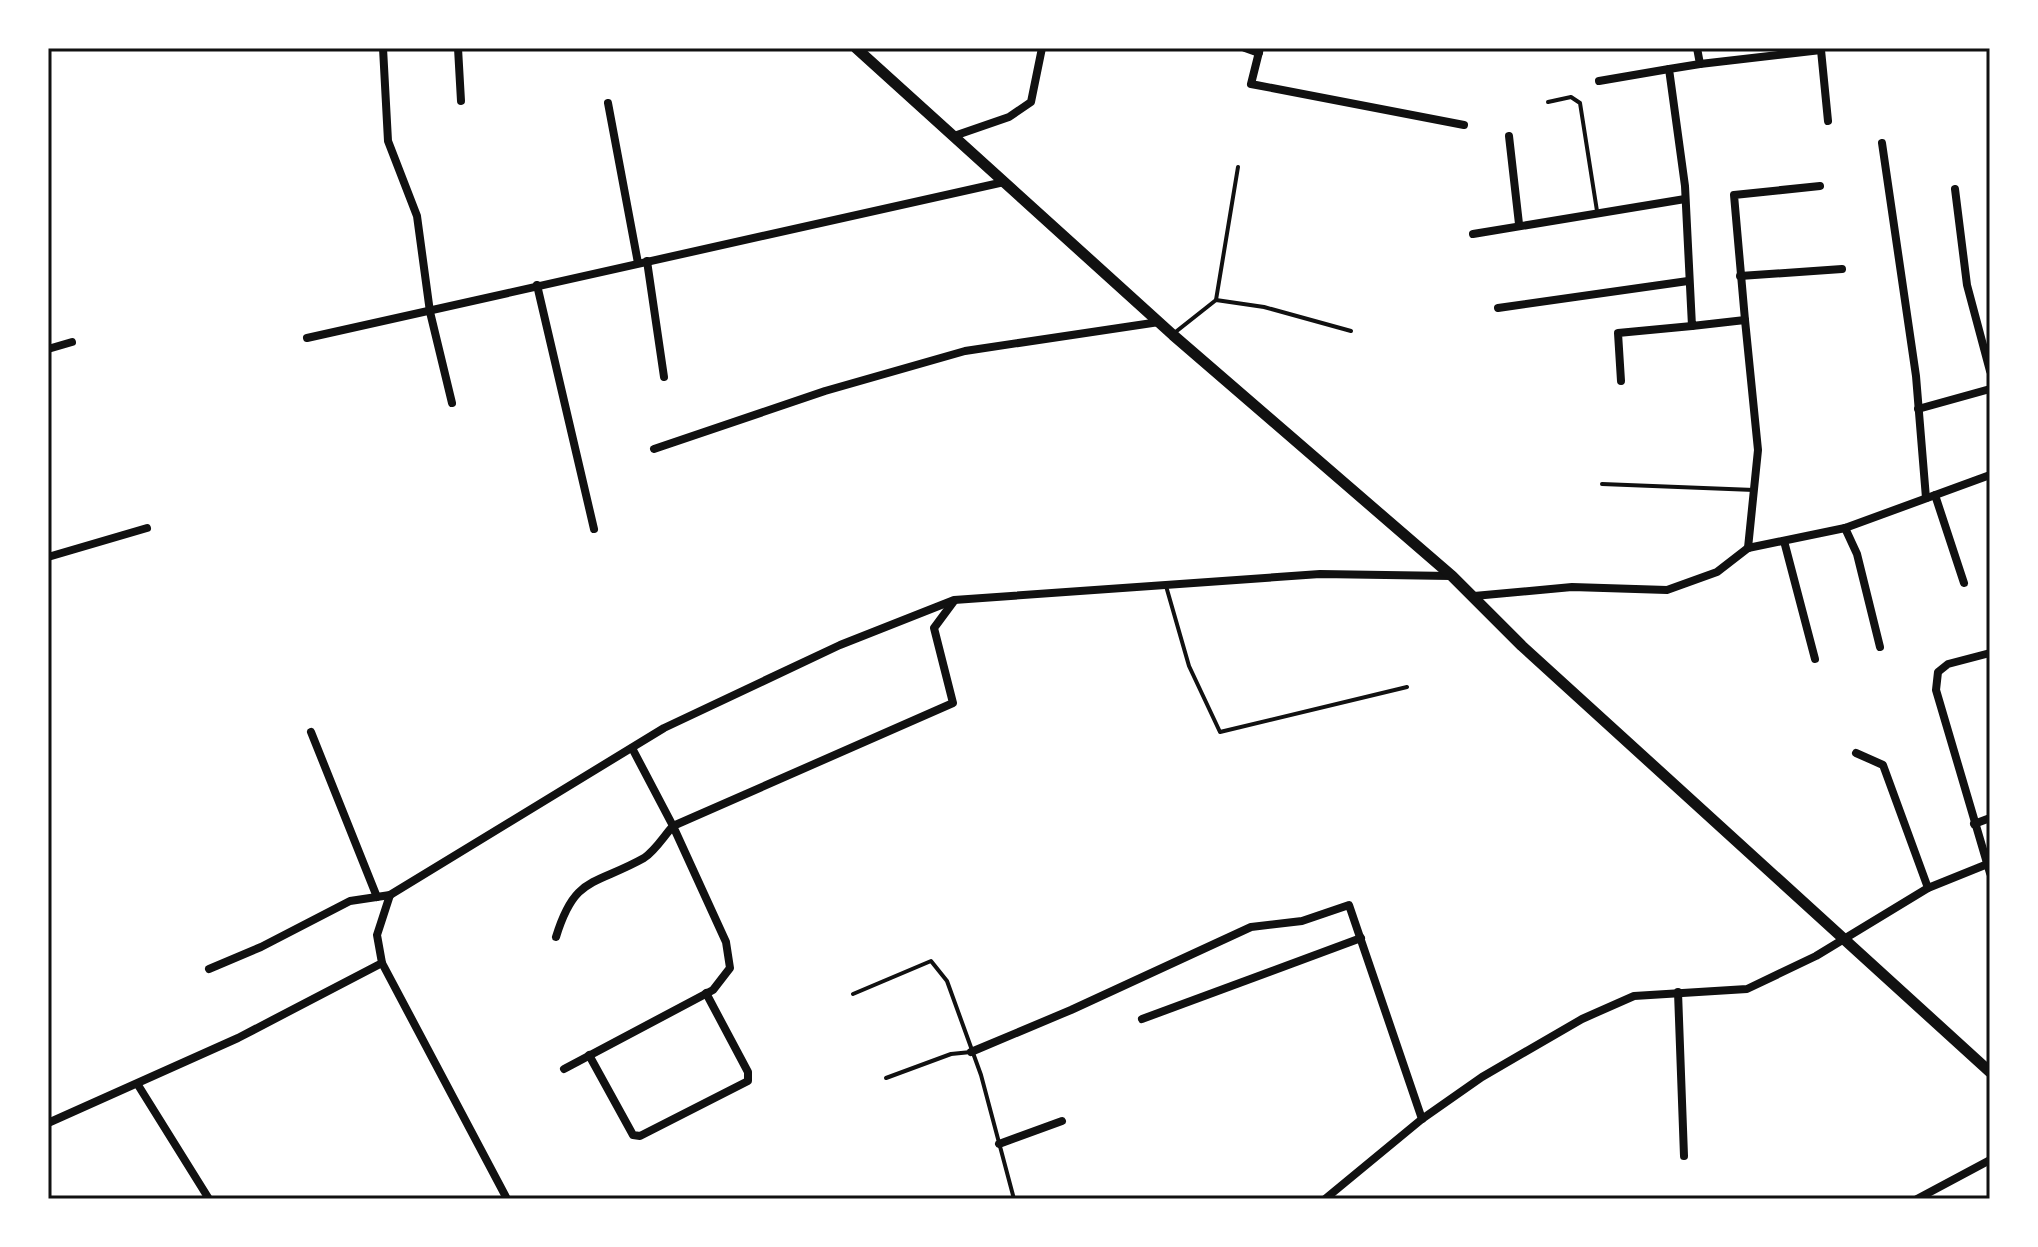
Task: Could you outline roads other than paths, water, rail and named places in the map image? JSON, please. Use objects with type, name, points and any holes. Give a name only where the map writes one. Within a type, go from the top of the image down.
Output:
[{"type":"main road","points":[[856,48],[1173,335],[1452,576],[1522,646],[1989,1069]]},
{"type":"street","points":[[383,48],[388,141],[417,216],[430,312],[452,403]]},
{"type":"street","points":[[458,48],[461,101]]},
{"type":"street","points":[[954,136],[1009,117],[1031,102],[1042,48]]},
{"type":"street","points":[[1245,48],[1260,50],[1251,84],[1464,125]]},
{"type":"street","points":[[1697,48],[1700,64]]},
{"type":"street","points":[[1599,81],[1700,64],[1821,50],[1828,121]]},
{"type":"street","points":[[1669,69],[1685,199],[1692,326]]},
{"type":"street","points":[[608,103],[643,262],[664,377]]},
{"type":"street","points":[[1509,136],[1519,224]]},
{"type":"street","points":[[1882,143],[1930,496],[1964,583]]},
{"type":"street","points":[[307,338],[1004,182]]},
{"type":"street","points":[[1748,548],[1758,450],[1734,195],[1820,186]]},
{"type":"street","points":[[1955,189],[1967,285],[1990,371]]},
{"type":"street","points":[[1473,234],[1685,199]]},
{"type":"street","points":[[1740,276],[1842,269]]},
{"type":"street","points":[[1498,308],[1688,281]]},
{"type":"street","points":[[537,285],[594,529]]},
{"type":"street","points":[[1621,381],[1618,333],[1745,320]]},
{"type":"street","points":[[654,449],[825,391],[965,351],[1159,322]]},
{"type":"street","points":[[48,349],[72,342]]},
{"type":"street","points":[[1918,409],[1990,389]]},
{"type":"street","points":[[1474,596],[1572,587],[1667,590],[1717,572],[1748,548],[1845,528],[1990,475]]},
{"type":"street","points":[[48,557],[147,528]]},
{"type":"street","points":[[1845,528],[1857,554],[1880,647]]},
{"type":"street","points":[[1784,541],[1815,659]]},
{"type":"street","points":[[209,969],[261,947],[350,901],[390,895],[664,728],[840,645],[954,600],[1320,574],[1452,576]]},
{"type":"street","points":[[556,937],[563,914],[583,885],[647,856],[673,826],[953,703],[934,628],[954,600]]},
{"type":"street","points":[[1325,1199],[1422,1119],[1482,1077],[1582,1019],[1634,996],[1747,989],[1816,956],[1928,888],[1989,867],[1936,690],[1938,672],[1948,664],[1990,653]]},
{"type":"street","points":[[311,732],[377,897]]},
{"type":"street","points":[[564,1069],[706,993],[730,968],[726,942],[673,826],[632,748]]},
{"type":"street","points":[[1856,753],[1883,765],[1928,888]]},
{"type":"street","points":[[1974,824],[1990,818]]},
{"type":"street","points":[[390,895],[377,935],[382,963],[507,1199]]},
{"type":"street","points":[[971,1052],[1071,1010],[1251,927],[1302,921],[1349,905],[1422,1119]]},
{"type":"street","points":[[1142,1019],[1361,938]]},
{"type":"street","points":[[48,1123],[138,1085],[382,963]]},
{"type":"street","points":[[1678,992],[1684,1156]]},
{"type":"street","points":[[589,1055],[633,1135],[640,1136],[748,1081],[748,1072],[706,993]]},
{"type":"street","points":[[138,1085],[209,1199]]},
{"type":"street","points":[[999,1144],[1062,1121]]},
{"type":"street","points":[[1917,1199],[1990,1160]]},
{"type":"lane","points":[[1548,102],[1571,97],[1580,103],[1597,214]]},
{"type":"lane","points":[[1173,335],[1216,300],[1238,167]]},
{"type":"lane","points":[[1216,300],[1264,307],[1351,331]]},
{"type":"lane","points":[[1602,484],[1754,490]]},
{"type":"lane","points":[[1166,583],[1189,666],[1220,732],[1407,687]]},
{"type":"lane","points":[[853,994],[877,980],[931,961],[947,981],[981,1075],[1014,1199]]},
{"type":"lane","points":[[886,1078],[951,1054],[971,1052]]}]
